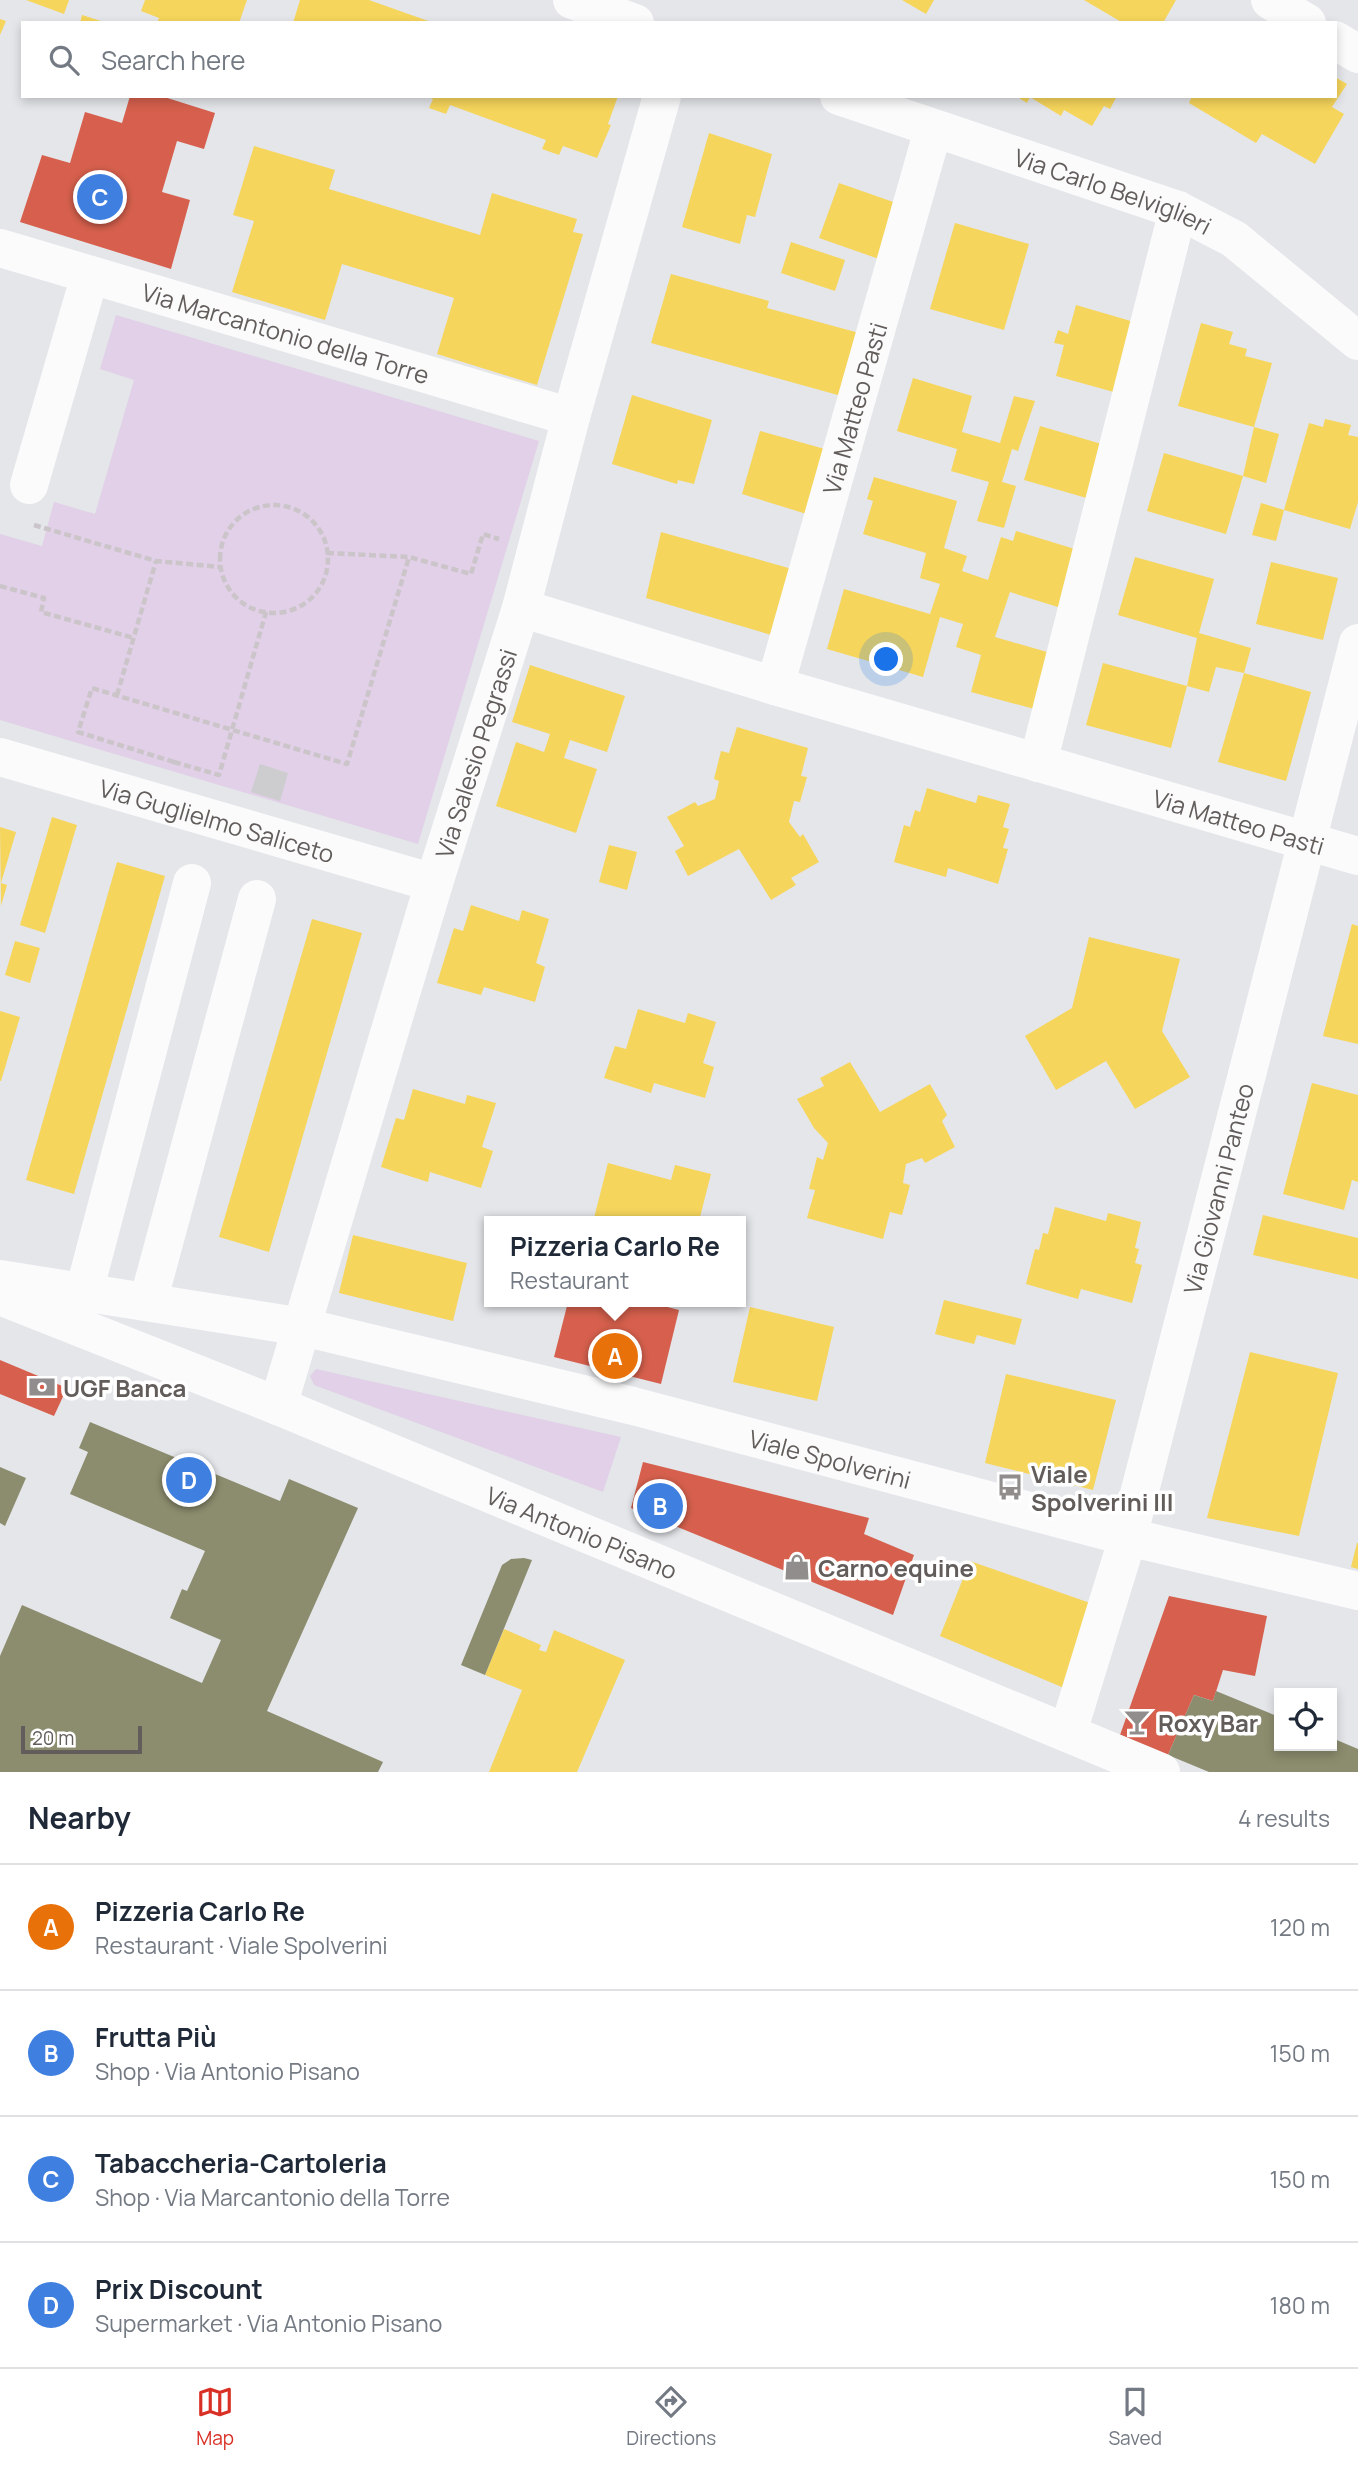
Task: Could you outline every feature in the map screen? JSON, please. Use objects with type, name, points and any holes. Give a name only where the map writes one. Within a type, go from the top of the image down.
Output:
[{"type":"street","points":[[572,0],[630,21]]},
{"type":"street","points":[[1272,1],[1304,21]]},
{"type":"street","points":[[1337,41],[1358,54]]},
{"type":"street","name":"Via Salesio Pegrassi","points":[[278,1406],[434,883],[521,608],[571,417],[661,98]]},
{"type":"street","name":"Via Carlo Belviglieri","points":[[845,98],[933,130],[1178,210],[1234,239],[1358,341]]},
{"type":"street","name":"Via Matteo Pasti","points":[[775,687],[933,130]]},
{"type":"street","points":[[1038,763],[1178,210]]},
{"type":"street","name":"Via Marcantonio della Torre","points":[[0,248],[571,417]]},
{"type":"street","points":[[29,485],[90,275]]},
{"type":"street","name":"Via Matteo Pasti","points":[[521,608],[775,687],[1358,856]]},
{"type":"street","name":"Via Giovanni Panteo","points":[[1068,1732],[1128,1537],[1358,643]]},
{"type":"street","name":"Via Guglielmo Saliceto","points":[[0,757],[434,883]]},
{"type":"street","points":[[84,1292],[192,883]]},
{"type":"street","points":[[148,1302],[257,899]]},
{"type":"street","name":"Viale Spolverini","points":[[0,1279],[303,1327],[632,1406],[1128,1537],[1358,1591]]},
{"type":"street","name":"Via Antonio Pisano","points":[[0,1296],[278,1406],[1161,1772]]},
{"type":"path","points":[[272,505],[290,507],[306,515],[319,529],[327,553],[323,581],[314,595],[300,606],[284,612],[266,612],[250,608],[236,598],[225,583],[220,567],[220,550],[226,532],[238,518],[254,508],[272,505]]},
{"type":"path","points":[[26,522],[156,561],[220,567]]},
{"type":"path","points":[[327,553],[409,557],[471,574],[483,534],[536,550]]},
{"type":"path","points":[[266,612],[232,730],[219,775],[78,732],[92,688],[117,695],[232,730],[347,764],[409,557]]},
{"type":"path","points":[[117,695],[156,561]]},
{"type":"path","points":[[0,586],[44,598],[40,612],[134,638]]},
{"type":"path","points":[[162,804],[174,762]]},
{"type":"shaded area","points":[[116,315],[539,441],[418,844],[0,720],[0,534],[42,546],[54,502],[95,514],[134,380],[100,369]]},
{"type":"shaded area","points":[[316,1369],[621,1437],[603,1492],[314,1385],[310,1376]]},
{"type":"building: Homes","points":[[26,0],[69,0],[64,14]]},
{"type":"building: Homes","points":[[145,0],[247,0],[240,21],[158,21],[159,18],[141,11]]},
{"type":"building: Homes","points":[[300,0],[369,0],[428,21],[294,21]]},
{"type":"building: Homes","points":[[902,0],[934,0],[926,14]]},
{"type":"building: Homes","points":[[1084,0],[1176,0],[1164,21],[1120,21]]},
{"type":"building: Homes","points":[[82,15],[101,21],[80,21]]},
{"type":"building: Homes","points":[[0,19],[6,21],[0,35]]},
{"type":"building: Homes","points":[[1337,78],[1347,84],[1332,107],[1344,114],[1315,164],[1262,134],[1256,143],[1189,103],[1191,98],[1337,98]]},
{"type":"building: Homes","points":[[431,98],[617,98],[608,124],[611,125],[597,158],[563,146],[559,155],[542,149],[546,140],[450,105],[446,114],[429,108],[433,99]]},
{"type":"building: Homes","points":[[1032,98],[1116,98],[1110,109],[1104,106],[1092,126],[1064,110],[1061,116]]},
{"type":"building: Homes","points":[[709,133],[772,154],[755,217],[747,215],[740,244],[682,227]]},
{"type":"building: Homes","points":[[254,146],[335,170],[329,189],[480,235],[492,193],[577,219],[573,232],[583,234],[537,385],[437,354],[454,298],[342,264],[325,320],[232,292],[254,221],[233,215]]},
{"type":"building: Homes","points":[[839,183],[899,204],[879,259],[819,238]]},
{"type":"building: Homes","points":[[955,223],[1029,244],[1004,330],[930,309]]},
{"type":"building: Homes","points":[[791,242],[845,260],[835,291],[781,273]]},
{"type":"building: Homes","points":[[671,274],[769,301],[767,308],[863,334],[845,397],[651,343]]},
{"type":"building: Homes","points":[[1076,305],[1141,324],[1121,394],[1056,376],[1064,345],[1054,343],[1058,330],[1068,334]]},
{"type":"building: Homes","points":[[1201,323],[1233,332],[1229,344],[1247,349],[1245,356],[1272,363],[1254,427],[1178,406]]},
{"type":"building: Homes","points":[[913,378],[972,396],[962,432],[1000,443],[1014,396],[1035,401],[1018,451],[1012,449],[1002,482],[1016,486],[1004,528],[977,521],[989,482],[951,471],[957,449],[897,431]]},
{"type":"building: Homes","points":[[632,395],[712,420],[694,484],[678,480],[677,484],[612,464]]},
{"type":"building: Homes","points":[[1325,419],[1351,425],[1348,435],[1358,437],[1358,502],[1350,529],[1284,510],[1309,423],[1323,427]]},
{"type":"building: Homes","points":[[1040,426],[1112,447],[1097,501],[1024,480]]},
{"type":"building: Homes","points":[[1254,427],[1279,434],[1266,483],[1243,476]]},
{"type":"building: Homes","points":[[760,431],[832,451],[813,516],[742,494]]},
{"type":"building: Homes","points":[[1164,453],[1243,476],[1226,534],[1147,511]]},
{"type":"building: Homes","points":[[874,477],[957,501],[944,548],[967,556],[962,571],[988,580],[1001,537],[1013,541],[1016,531],[1078,550],[1061,608],[1010,592],[995,637],[1054,654],[1038,710],[971,692],[981,655],[956,647],[963,624],[940,617],[923,677],[827,649],[844,589],[930,614],[940,584],[920,578],[926,553],[863,534],[873,501],[867,499]]},
{"type":"building: Homes","points":[[1261,503],[1284,510],[1276,541],[1252,535]]},
{"type":"building: Homes","points":[[661,532],[799,571],[778,637],[646,598]]},
{"type":"building: Homes","points":[[1135,557],[1214,579],[1199,633],[1251,648],[1244,673],[1216,667],[1209,692],[1187,686],[1197,638],[1118,615]]},
{"type":"building: Homes","points":[[1271,562],[1338,578],[1323,640],[1256,624]]},
{"type":"building: Homes","points":[[1103,663],[1187,686],[1171,748],[1086,725]]},
{"type":"building: Homes","points":[[530,665],[625,696],[607,752],[570,740],[564,758],[597,769],[576,833],[496,806],[516,742],[544,752],[550,734],[512,722]]},
{"type":"building: Homes","points":[[1244,673],[1311,692],[1286,781],[1218,762]]},
{"type":"building: Homes","points":[[737,727],[808,748],[801,776],[807,777],[800,802],[794,801],[789,822],[800,837],[803,834],[819,862],[791,878],[796,885],[771,900],[739,849],[688,876],[675,851],[684,846],[667,817],[695,802],[698,806],[715,799],[719,781],[714,779],[721,751],[729,753]]},
{"type":"building: Homes","points":[[927,788],[976,803],[978,795],[1010,804],[1003,827],[1009,829],[1003,848],[1008,849],[998,884],[948,868],[946,877],[894,862],[904,825],[910,827],[915,810],[920,812]]},
{"type":"building: Homes","points":[[52,817],[77,825],[45,933],[20,925]]},
{"type":"building: Homes","points":[[0,827],[16,832],[1,883],[7,885],[1,906]]},
{"type":"building: Homes","points":[[609,845],[637,852],[627,890],[599,882]]},
{"type":"building: Homes","points":[[117,862],[165,876],[74,1194],[26,1180]]},
{"type":"building: Homes","points":[[471,905],[519,921],[522,910],[549,919],[536,963],[545,967],[535,1002],[484,987],[481,995],[437,983],[454,928],[463,931]]},
{"type":"building: Homes","points":[[312,919],[362,933],[269,1252],[219,1237]]},
{"type":"building: Homes","points":[[1352,924],[1358,926],[1358,1044],[1323,1036]]},
{"type":"building: Homes","points":[[1089,937],[1180,959],[1162,1031],[1190,1077],[1135,1109],[1106,1061],[1056,1090],[1025,1036],[1072,1008]]},
{"type":"building: Homes","points":[[15,941],[40,948],[30,983],[5,975]]},
{"type":"building: Homes","points":[[638,1009],[685,1023],[688,1013],[716,1022],[703,1063],[714,1067],[705,1098],[654,1083],[651,1093],[604,1078],[615,1046],[626,1049]]},
{"type":"building: Homes","points":[[0,1011],[20,1017],[1,1081],[0,1081]]},
{"type":"building: Homes","points":[[850,1062],[880,1112],[930,1084],[947,1115],[942,1121],[955,1147],[925,1163],[922,1158],[906,1164],[903,1183],[910,1185],[902,1215],[890,1212],[883,1239],[807,1218],[815,1190],[809,1189],[817,1157],[823,1160],[828,1143],[814,1128],[797,1099],[824,1086],[820,1078]]},
{"type":"building: Homes","points":[[1312,1083],[1358,1095],[1358,1182],[1352,1180],[1344,1210],[1283,1194]]},
{"type":"building: Homes","points":[[413,1089],[465,1104],[467,1095],[496,1103],[482,1147],[493,1151],[481,1188],[430,1172],[428,1182],[381,1167],[396,1118],[404,1120]]},
{"type":"building: Homes","points":[[608,1163],[671,1180],[675,1165],[711,1174],[700,1216],[595,1216]]},
{"type":"building: Homes","points":[[1055,1207],[1106,1221],[1108,1213],[1141,1222],[1135,1248],[1139,1249],[1135,1263],[1142,1265],[1132,1303],[1081,1289],[1078,1299],[1026,1284],[1035,1249],[1039,1250],[1043,1233],[1048,1234]]},
{"type":"building: Homes","points":[[1263,1215],[1358,1238],[1358,1279],[1253,1255]]},
{"type":"building: Homes","points":[[353,1235],[467,1263],[453,1321],[339,1293]]},
{"type":"building: Homes","points":[[944,1300],[1022,1319],[1015,1345],[977,1335],[974,1344],[935,1334]]},
{"type":"building: Homes","points":[[750,1307],[834,1327],[817,1401],[733,1382]]},
{"type":"building: Homes","points":[[1250,1352],[1338,1373],[1299,1536],[1207,1518]]},
{"type":"building: Homes","points":[[1006,1374],[1116,1400],[1093,1490],[985,1463]]},
{"type":"building: Homes","points":[[1358,1543],[1358,1569],[1351,1567]]},
{"type":"building: Homes","points":[[970,1561],[1093,1604],[1064,1688],[940,1636]]},
{"type":"building: Homes","points":[[504,1629],[541,1645],[539,1650],[546,1652],[554,1630],[625,1660],[577,1772],[489,1772],[522,1690],[485,1675]]},
{"type":"building: Shops","points":[[129,98],[167,98],[215,113],[204,149],[177,141],[162,192],[190,200],[171,269],[20,222],[42,155],[70,163],[85,112],[122,123]]},
{"type":"building: Shops","points":[[567,1307],[667,1307],[679,1310],[661,1384],[554,1357]]},
{"type":"building: Shops","points":[[0,1360],[67,1388],[54,1416],[0,1394]]},
{"type":"building: Shops","points":[[643,1462],[869,1518],[864,1534],[914,1555],[893,1615],[631,1508]]},
{"type":"building: Shops","points":[[1169,1596],[1267,1616],[1255,1676],[1223,1670],[1213,1701],[1194,1695],[1168,1755],[1120,1735]]},
{"type":"building: Industry","points":[[90,1422],[280,1501],[289,1479],[358,1508],[267,1711],[383,1762],[378,1772],[0,1772],[0,1656],[22,1605],[202,1683],[221,1640],[170,1618],[182,1589],[187,1591],[205,1551],[70,1494],[88,1452],[79,1448]]},
{"type":"building: Industry","points":[[0,1467],[26,1478],[5,1526],[0,1523]]},
{"type":"building: Industry","points":[[511,1559],[532,1560],[485,1675],[461,1665],[502,1565]]},
{"type":"building: Industry","points":[[1216,1691],[1274,1715],[1274,1751],[1337,1751],[1337,1740],[1358,1749],[1358,1772],[1209,1772],[1168,1755],[1194,1695],[1213,1701]]},
{"type":"building: Other","points":[[260,764],[288,773],[280,801],[251,792]]},
{"type":"place","name":"Tabaccheria-Cartoleria","points":[[100,197]]},
{"type":"place","name":"Pizzeria Carlo Re","points":[[615,1356]]},
{"type":"place","name":"UGF Banca","points":[[42,1387]]},
{"type":"place","name":"Prix Discount","points":[[189,1480]]},
{"type":"place","name":"Viale Spolverini III","points":[[1010,1487]]},
{"type":"place","name":"Frutta Più","points":[[660,1506]]},
{"type":"place","name":"Carno equine","points":[[797,1567]]},
{"type":"place","name":"Roxy Bar","points":[[1137,1722]]}]
